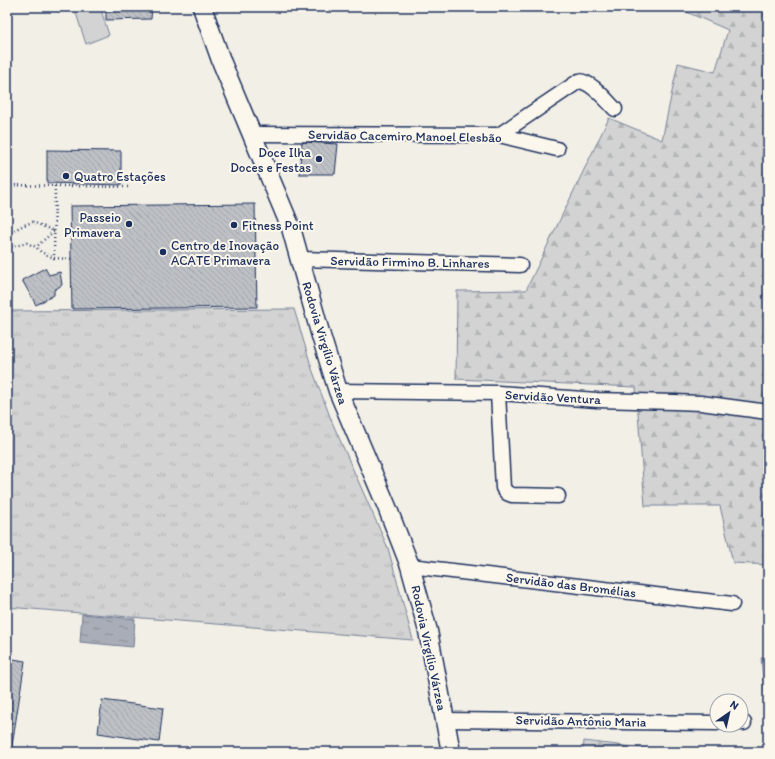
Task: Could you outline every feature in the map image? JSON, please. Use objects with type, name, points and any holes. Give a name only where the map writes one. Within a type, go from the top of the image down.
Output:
[{"type":"main road","name":"Rodovia Virgílio Várzea","points":[[202,7],[222,63],[291,228],[338,391],[390,514],[410,566],[428,631],[451,752]]},
{"type":"street","points":[[499,135],[579,81],[584,81],[600,93],[615,109]]},
{"type":"street","name":"Servidão Cacemiro Manoel Elesbão","points":[[252,134],[499,135],[557,149]]},
{"type":"street","name":"Servidão Firmino B. Linhares","points":[[300,259],[520,265]]},
{"type":"street","name":"Servidão Ventura","points":[[338,391],[498,393],[597,400],[701,403],[768,412]]},
{"type":"street","points":[[498,393],[503,488],[507,493],[512,495],[558,496]]},
{"type":"street","name":"Servidão das Bromélias","points":[[410,566],[732,604]]},
{"type":"street","name":"Servidão Antônio Maria","points":[[445,720],[709,723]]},
{"type":"path","points":[[7,185],[128,187]]},
{"type":"path","points":[[54,258],[55,186]]},
{"type":"path","points":[[7,234],[33,222],[54,231]]},
{"type":"path","points":[[36,247],[54,231]]},
{"type":"path","points":[[7,248],[27,244],[36,247],[41,252],[54,258],[71,259]]},
{"type":"green space","points":[[74,7],[100,7],[109,35],[86,44]]},
{"type":"green space","points":[[675,7],[768,7],[768,565],[733,563],[720,506],[645,506],[636,387],[456,379],[457,291],[526,290],[609,118],[662,140],[678,63],[715,72],[728,30]]},
{"type":"green space","points":[[294,309],[312,369],[332,422],[388,548],[413,640],[7,607],[7,311]]},
{"type":"green space","points":[[768,657],[768,724],[761,658]]},
{"type":"green space","points":[[584,741],[676,752],[583,752]]},
{"type":"water","points":[[82,614],[135,619],[133,647],[80,642]]},
{"type":"building","points":[[106,7],[152,7],[151,19],[106,20]]},
{"type":"building","name":"Doce Ilha Doces e Festas","points":[[302,142],[338,144],[335,174],[299,174]]},
{"type":"building","points":[[47,150],[121,151],[121,185],[47,183]]},
{"type":"building","name":"Centro de Inovação ACATE Primavera","points":[[255,204],[257,307],[72,309],[70,206]]},
{"type":"building","points":[[45,268],[49,275],[60,272],[62,285],[54,290],[54,295],[36,305],[22,280]]},
{"type":"building","points":[[7,658],[25,661],[11,752],[7,752]]},
{"type":"building","points":[[102,700],[163,708],[159,742],[98,733]]},
{"type":"place","name":"Doce Ilha Doces e Festas","points":[[319,159]]},
{"type":"place","name":"Quatro Estações","points":[[66,176]]},
{"type":"place","name":"Passeio Primavera","points":[[129,224]]},
{"type":"place","name":"Fitness Point","points":[[234,225]]},
{"type":"place","name":"Centro de Inovação ACATE Primavera","points":[[163,252]]}]
